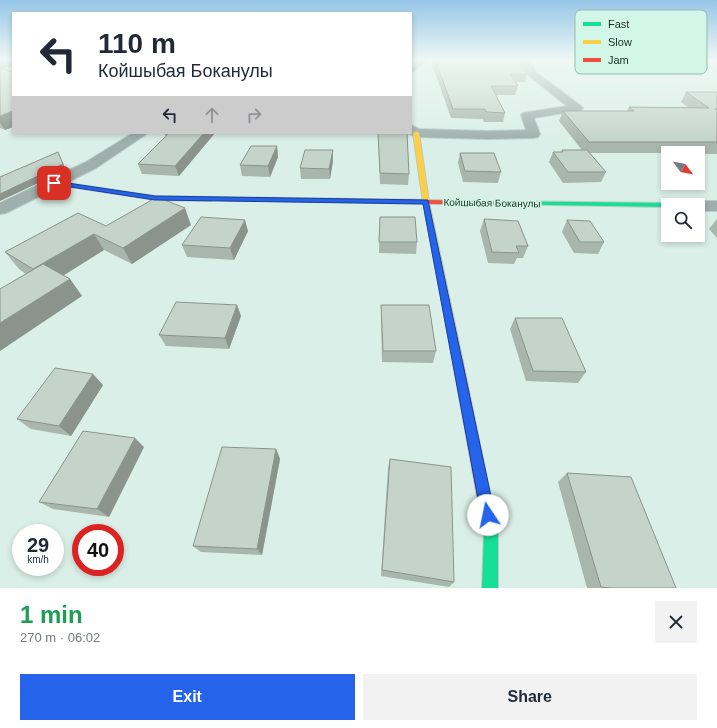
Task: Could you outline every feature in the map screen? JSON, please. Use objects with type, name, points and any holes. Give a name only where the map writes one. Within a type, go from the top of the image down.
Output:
[{"type":"street","points":[[490,588],[491,531],[413,131],[487,135],[534,134],[527,115],[578,108],[549,86]]},
{"type":"street","points":[[0,208],[91,165],[140,134]]},
{"type":"street","name":"Койшыбая Боканулы","points":[[54,183],[155,198],[661,205]]},
{"type":"street","points":[[705,206],[717,206]]},
{"type":"building","points":[[0,86],[12,86],[12,111],[0,116]]},
{"type":"building","points":[[445,86],[491,86],[505,113],[486,112],[485,109],[453,109]]},
{"type":"building","points":[[686,92],[717,92],[717,109],[715,109],[717,110],[717,142],[589,142],[563,111],[634,111],[629,107],[709,108]]},
{"type":"building","points":[[168,134],[203,134],[175,166],[138,164]]},
{"type":"building","points":[[378,134],[407,134],[409,174],[380,173]]},
{"type":"building","points":[[251,146],[277,146],[268,166],[240,165]]},
{"type":"building","points":[[305,150],[333,150],[329,169],[300,168]]},
{"type":"building","points":[[562,150],[587,150],[606,172],[568,172],[553,152],[563,152]]},
{"type":"building","points":[[58,152],[63,164],[0,194],[0,177]]},
{"type":"building","points":[[460,153],[494,153],[501,172],[465,171]]},
{"type":"building","points":[[157,197],[185,208],[123,248],[94,234],[33,269],[5,252],[78,213],[106,226]]},
{"type":"building","points":[[201,217],[245,220],[230,248],[182,245]]},
{"type":"building","points":[[380,217],[415,217],[417,242],[379,242]]},
{"type":"building","points":[[484,219],[518,221],[528,246],[516,246],[519,253],[492,252]]},
{"type":"building","points":[[567,220],[590,221],[604,242],[580,242]]},
{"type":"building","points":[[43,264],[70,279],[0,323],[0,289]]},
{"type":"building","points":[[176,302],[237,305],[225,338],[159,335]]},
{"type":"building","points":[[381,305],[429,305],[436,351],[383,351]]},
{"type":"building","points":[[515,318],[562,318],[586,372],[533,371]]},
{"type":"building","points":[[55,368],[93,374],[59,426],[17,419]]},
{"type":"building","points":[[83,431],[135,438],[97,509],[39,502]]},
{"type":"building","points":[[222,447],[276,449],[257,549],[193,546]]},
{"type":"building","points":[[390,459],[451,467],[454,582],[382,570]]},
{"type":"building","points":[[567,473],[631,477],[676,588],[601,587]]},
{"type":"traffic: fast","points":[[54,183],[155,198],[211,199]]},
{"type":"traffic: fast","points":[[493,203],[661,205]]},
{"type":"traffic: fast","points":[[487,513],[491,531],[490,588]]},
{"type":"traffic: slow","points":[[416,133],[426,202],[458,362]]},
{"type":"traffic: jam","points":[[211,199],[493,203]]},
{"type":"traffic: jam","points":[[458,362],[487,513]]},
{"type":"route","points":[[54,183],[155,198],[426,202],[488,515]]}]
